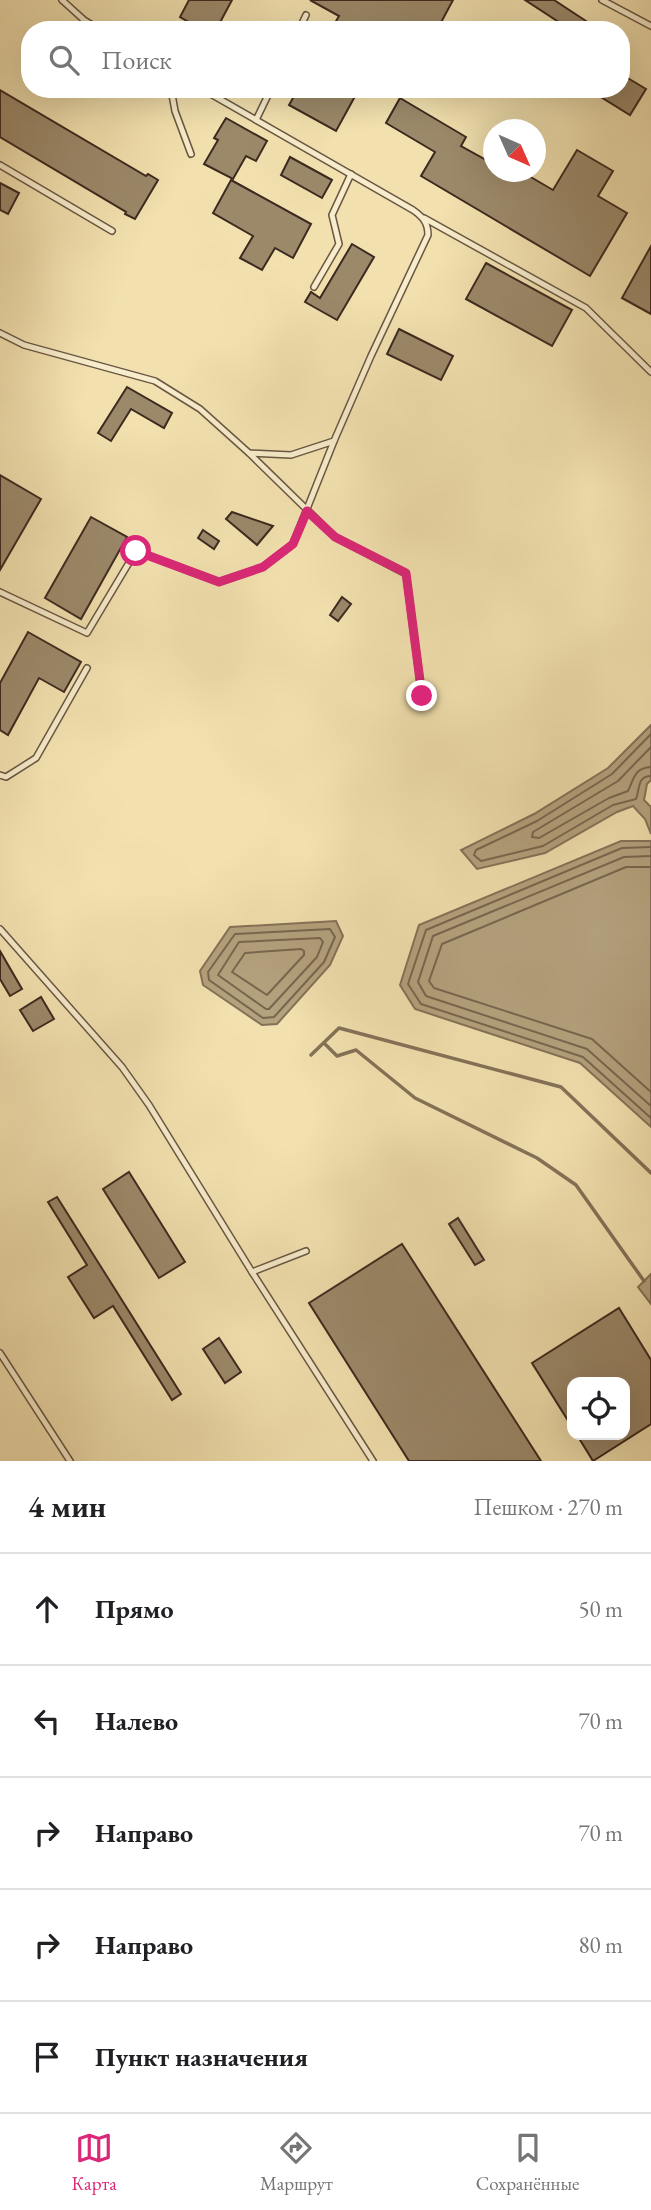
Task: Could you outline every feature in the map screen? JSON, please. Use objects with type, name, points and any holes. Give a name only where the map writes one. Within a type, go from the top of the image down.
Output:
[{"type":"lane","points":[[62,0],[86,21]]},
{"type":"lane","points":[[602,0],[651,26]]},
{"type":"lane","points":[[303,21],[306,15]]},
{"type":"lane","points":[[173,98],[191,154]]},
{"type":"lane","points":[[218,98],[586,309],[651,372]]},
{"type":"lane","points":[[256,120],[267,98]]},
{"type":"lane","points":[[0,165],[112,231]]},
{"type":"lane","points":[[314,287],[339,244],[332,215],[351,174]]},
{"type":"lane","points":[[0,592],[87,633],[136,551],[219,582],[263,567],[293,544],[334,441],[428,235],[424,218]]},
{"type":"lane","points":[[0,333],[24,345],[155,381],[200,410],[249,453],[335,537],[406,573],[422,696]]},
{"type":"lane","points":[[249,453],[291,455],[334,441]]},
{"type":"lane","points":[[0,775],[6,777],[36,758],[87,668]]},
{"type":"lane","points":[[0,929],[122,1066],[373,1461]]},
{"type":"lane","points":[[252,1272],[306,1251]]},
{"type":"lane","points":[[0,1353],[69,1461]]},
{"type":"water","points":[[651,725],[651,780],[647,784],[644,800],[651,807],[651,834],[645,819],[633,806],[617,812],[545,853],[477,869],[461,850],[534,814],[608,768]]},
{"type":"water","points":[[621,841],[651,841],[651,1127],[580,1063],[415,1009],[400,985],[419,925]]},
{"type":"water","points":[[336,921],[343,936],[330,965],[277,1024],[262,1025],[203,985],[200,971],[230,927]]},
{"type":"water","points":[[651,1274],[651,1304],[638,1287]]},
{"type":"building","points":[[189,0],[232,0],[221,21],[187,21],[180,17]]},
{"type":"building","points":[[310,0],[453,0],[442,21],[336,21],[339,16]]},
{"type":"building","points":[[525,0],[554,0],[586,21],[557,21]]},
{"type":"building","points":[[630,79],[646,89],[630,115],[603,98],[630,98]]},
{"type":"building","points":[[0,90],[146,176],[148,174],[158,180],[135,219],[0,137]]},
{"type":"building","points":[[293,98],[354,98],[336,131],[289,105]]},
{"type":"building","points":[[400,98],[466,137],[461,146],[483,158],[483,182],[539,182],[553,190],[577,150],[613,171],[598,196],[627,213],[590,276],[421,176],[435,152],[386,123]]},
{"type":"building","points":[[226,118],[267,141],[256,161],[246,156],[233,179],[204,164],[218,140],[214,138]]},
{"type":"building","points":[[290,157],[332,180],[322,198],[281,175]]},
{"type":"building","points":[[231,180],[311,224],[293,258],[275,248],[262,270],[240,258],[253,236],[213,213]]},
{"type":"building","points":[[0,183],[19,193],[8,214],[0,210]]},
{"type":"building","points":[[352,244],[374,257],[337,320],[305,302],[311,292],[320,298]]},
{"type":"building","points":[[651,246],[651,314],[622,298]]},
{"type":"building","points":[[486,263],[572,310],[552,346],[466,299]]},
{"type":"building","points":[[399,329],[453,356],[441,380],[387,354]]},
{"type":"building","points":[[127,387],[172,413],[164,428],[131,409],[111,441],[98,433]]},
{"type":"building","points":[[0,475],[41,499],[0,570]]},
{"type":"building","points":[[232,512],[273,526],[257,545],[226,519]]},
{"type":"building","points":[[91,517],[127,537],[81,619],[45,598]]},
{"type":"building","points":[[203,530],[219,541],[214,549],[198,538]]},
{"type":"building","points":[[342,597],[351,604],[338,621],[330,615]]},
{"type":"building","points":[[28,632],[81,662],[64,692],[39,678],[8,735],[0,730],[0,683]]},
{"type":"building","points":[[0,951],[22,989],[10,996],[0,979]]},
{"type":"building","points":[[41,997],[54,1019],[33,1031],[20,1010]]},
{"type":"building","points":[[129,1172],[185,1262],[159,1278],[103,1189]]},
{"type":"building","points":[[57,1197],[181,1394],[172,1400],[113,1306],[94,1318],[68,1277],[87,1265],[48,1202]]},
{"type":"building","points":[[458,1218],[484,1260],[475,1265],[449,1224]]},
{"type":"building","points":[[402,1244],[541,1461],[409,1461],[309,1303]]},
{"type":"building","points":[[619,1308],[651,1360],[651,1424],[630,1437],[630,1377],[567,1377],[567,1419],[532,1363]]},
{"type":"building","points":[[219,1338],[241,1372],[225,1383],[203,1349]]},
{"type":"building","points":[[580,1440],[626,1440],[593,1461]]},
{"type":"waterway","points":[[311,1055],[339,1028],[561,1087],[651,1173]]},
{"type":"waterway","points":[[324,1043],[337,1056],[356,1050],[415,1098],[537,1158],[576,1185],[644,1281]]},
{"type":"route","points":[[136,551],[219,582],[263,567],[293,544],[307,511],[335,537],[406,573],[422,696]]}]
